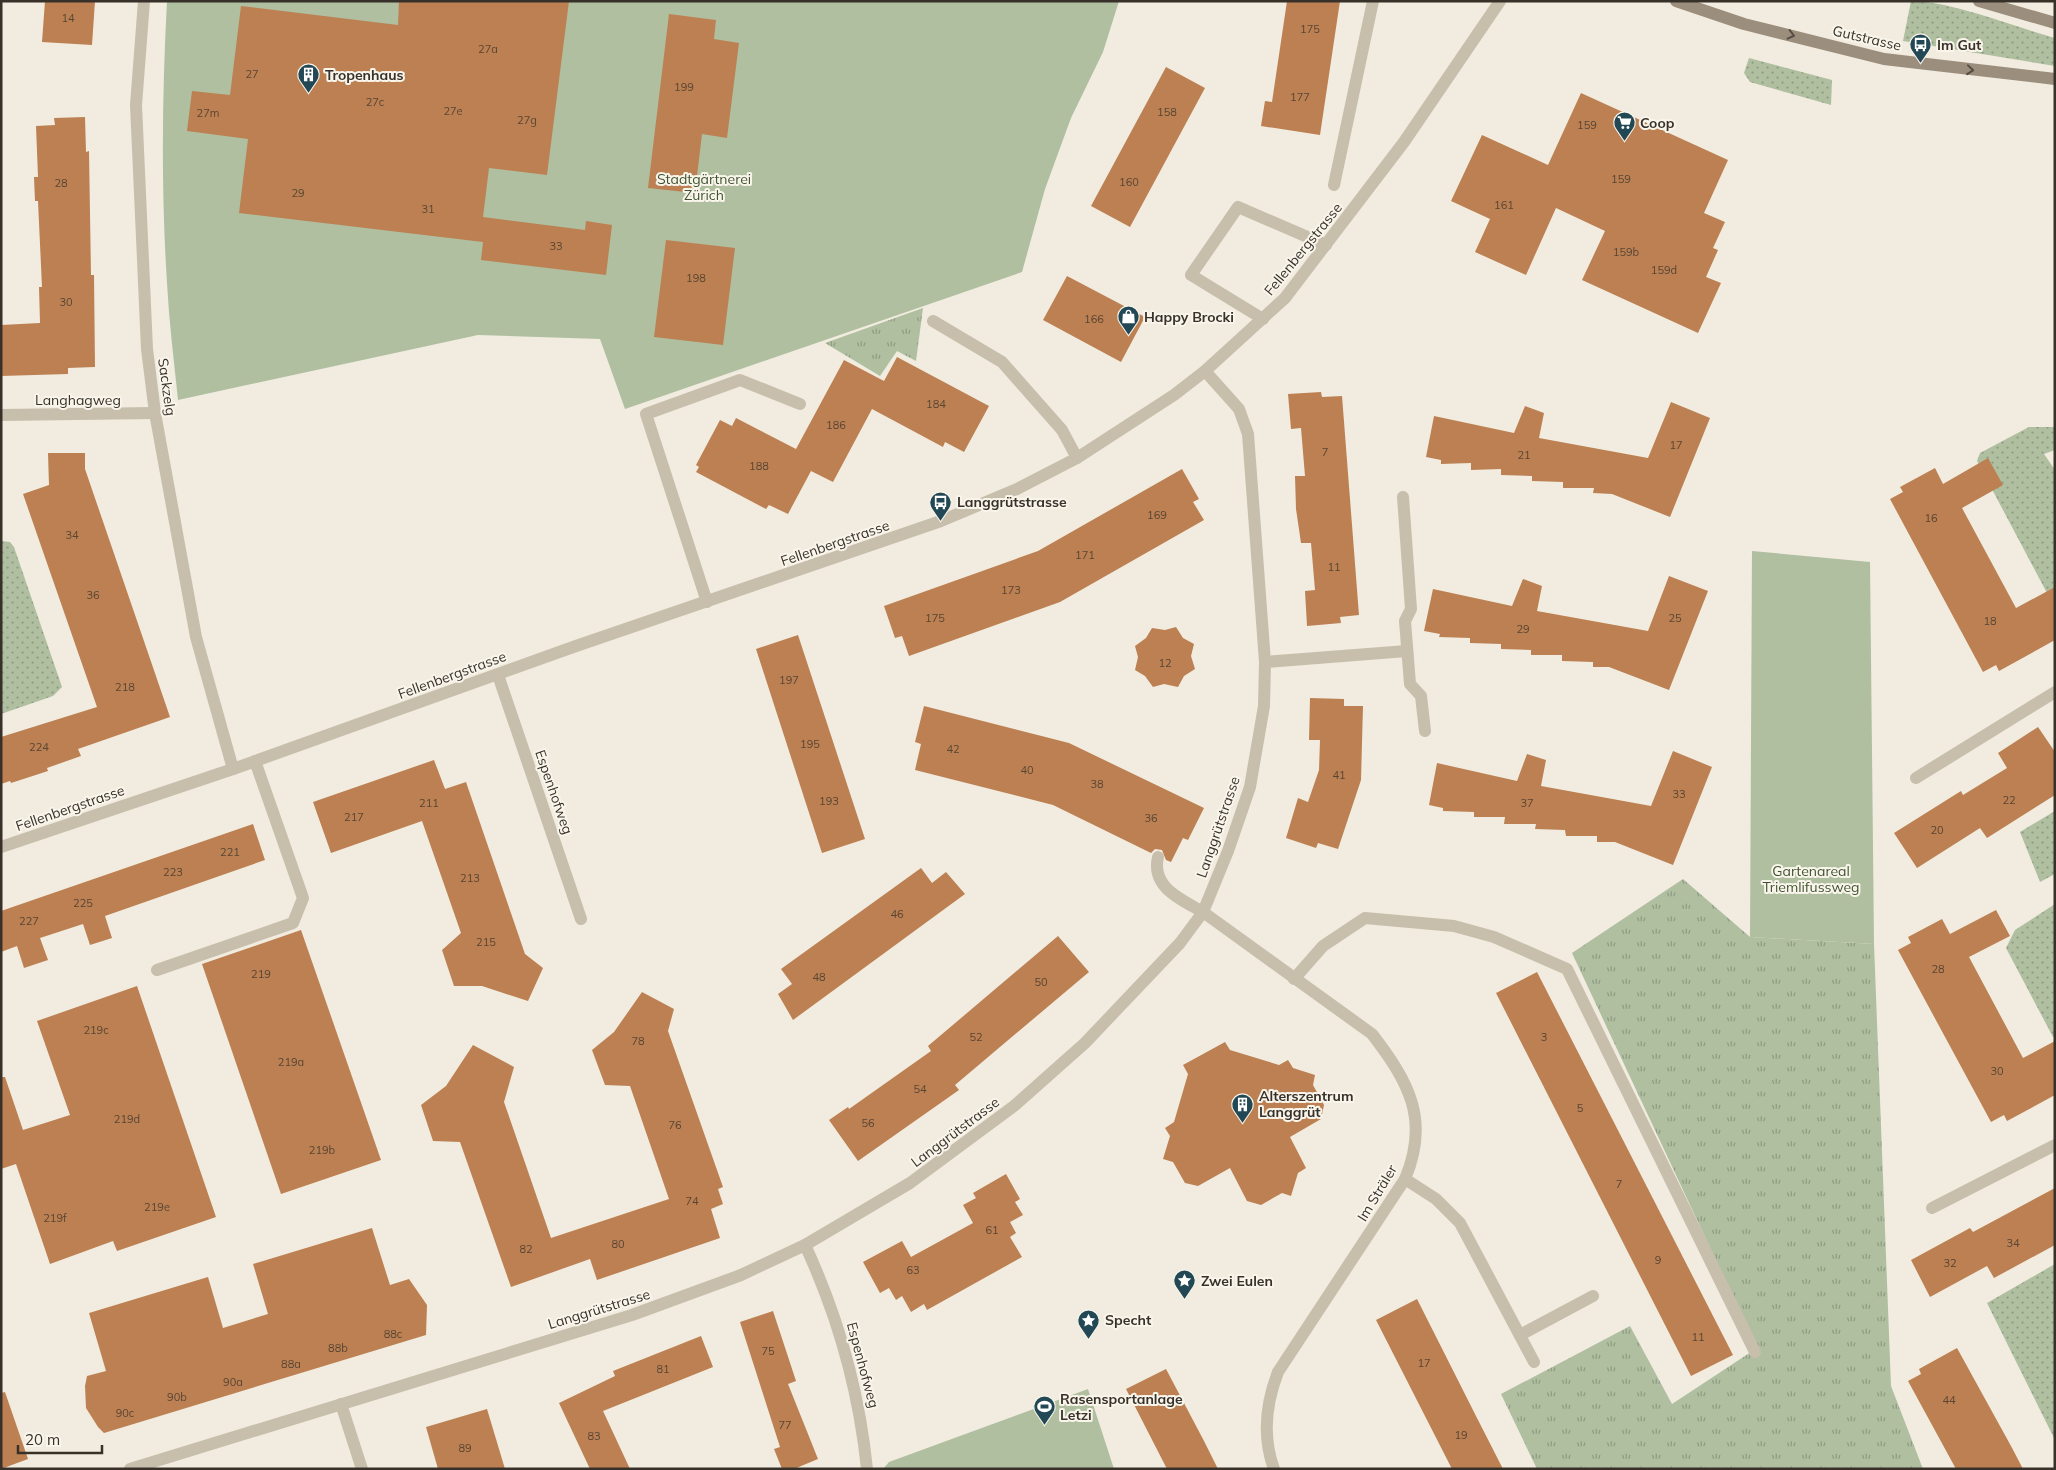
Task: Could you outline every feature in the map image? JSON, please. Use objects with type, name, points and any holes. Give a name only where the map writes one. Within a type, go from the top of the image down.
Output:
[{"type":"main road","name":"Gutstrasse","points":[[1676,1],[1744,24],[1884,58],[2055,79]]},
{"type":"main road","points":[[1979,1],[2055,23]]},
{"type":"street","name":"Sackzelg","points":[[144,1],[136,105],[147,349],[155,413],[196,637],[233,769]]},
{"type":"street","points":[[1334,185],[1373,1]]},
{"type":"street","name":"Fellenbergstrasse","points":[[1,847],[233,769],[941,521],[1017,489],[1077,458],[1174,395],[1205,371],[1285,298],[1404,142],[1500,1]]},
{"type":"street","points":[[1263,319],[1191,275],[1238,206],[1326,245]]},
{"type":"street","points":[[933,321],[1002,362],[1062,430],[1077,458]]},
{"type":"street","name":"Langgrütstrasse","points":[[130,1469],[693,1295],[741,1275],[805,1245],[910,1183],[1014,1106],[1102,1026],[1180,943],[1203,912],[1228,850],[1250,787],[1264,706],[1266,662],[1248,434],[1239,409],[1205,371]]},
{"type":"street","points":[[707,602],[646,414],[740,380],[800,404]]},
{"type":"street","name":"Langhagweg","points":[[1,415],[155,413]]},
{"type":"street","points":[[1403,498],[1411,609],[1405,621],[1410,684],[1421,696],[1425,731]]},
{"type":"street","points":[[1266,662],[1407,651]]},
{"type":"street","name":"Espenhofweg","points":[[498,675],[581,918]]},
{"type":"street","points":[[1916,778],[2055,692]]},
{"type":"street","points":[[157,970],[293,923],[303,898],[255,761]]},
{"type":"street","name":"Im Sträler","points":[[1158,857],[1156,868],[1159,879],[1172,893],[1203,912],[1372,1034],[1390,1057],[1404,1082],[1417,1126],[1414,1157],[1405,1179],[1278,1372],[1269,1399],[1266,1432],[1269,1457],[1274,1469]]},
{"type":"street","points":[[1294,978],[1323,946],[1365,918],[1454,926],[1494,938],[1567,969],[1755,1352]]},
{"type":"street","points":[[1932,1208],[2055,1144]]},
{"type":"street","points":[[1405,1179],[1436,1199],[1460,1223],[1534,1362]]},
{"type":"street","name":"Espenhofweg","points":[[805,1245],[842,1339],[862,1423],[867,1469]]},
{"type":"street","points":[[1520,1335],[1593,1296]]},
{"type":"street","points":[[342,1404],[362,1469]]},
{"type":"green space","name":"Stadtgärtnerei Zürich","points":[[167,1],[1119,1],[1103,52],[1071,118],[1045,189],[1022,272],[625,409],[600,339],[478,335],[178,400],[168,298],[163,177],[163,107]]},
{"type":"green space","points":[[1911,1],[1945,5],[2055,38],[2055,66],[1903,41]]},
{"type":"green space","points":[[1749,58],[1832,80],[1831,105],[1750,82],[1744,73]]},
{"type":"green space","points":[[923,308],[916,361],[897,351],[880,376],[825,343]]},
{"type":"green space","points":[[2029,427],[2055,427],[2055,450],[2044,454],[2055,470],[2055,608],[1977,461],[1980,453]]},
{"type":"green space","points":[[1,541],[10,542],[14,547],[62,687],[53,696],[1,714]]},
{"type":"green space","name":"Gartenareal Triemlifussweg","points":[[1752,551],[1870,562],[1874,944],[1750,937]]},
{"type":"green space","points":[[2055,811],[2055,874],[2040,882],[2020,832]]},
{"type":"green space","points":[[1683,879],[1750,937],[1874,944],[1891,1386],[1923,1469],[1537,1469],[1501,1394],[1630,1326],[1672,1404],[1757,1348],[1572,953]]},
{"type":"green space","points":[[2055,904],[2055,1037],[2053,1037],[2006,948],[2015,930]]},
{"type":"green space","points":[[2055,1264],[2055,1440],[1987,1303]]},
{"type":"green space","name":"Rasensportanlage Letzi","points":[[1088,1389],[1114,1469],[883,1469],[889,1462]]},
{"type":"building","points":[[45,1],[95,1],[92,45],[42,42]]},
{"type":"building","points":[[399,1],[569,1],[547,175],[489,168],[483,217],[585,230],[586,221],[612,225],[606,275],[481,260],[483,242],[239,213],[248,139],[187,131],[192,91],[230,95],[241,6],[398,25]]},
{"type":"building","points":[[1287,1],[1340,1],[1320,135],[1261,126],[1265,101],[1272,102]]},
{"type":"building","points":[[669,14],[716,20],[714,39],[739,43],[727,138],[702,134],[695,193],[648,188]]},
{"type":"building","points":[[1166,67],[1205,88],[1130,227],[1091,206]]},
{"type":"building","points":[[1581,93],[1728,160],[1704,213],[1725,222],[1713,248],[1718,250],[1706,277],[1721,283],[1698,333],[1582,280],[1605,231],[1556,208],[1526,275],[1475,252],[1490,219],[1451,201],[1482,135],[1548,165]]},
{"type":"building","points":[[85,117],[86,152],[89,151],[91,275],[94,275],[95,367],[68,368],[68,374],[1,376],[1,325],[40,323],[39,287],[42,287],[38,201],[35,201],[34,177],[38,177],[36,126],[55,125],[54,118]]},
{"type":"building","points":[[666,240],[735,248],[723,345],[654,337]]},
{"type":"building","points":[[1067,276],[1145,317],[1121,362],[1043,320]]},
{"type":"building","points":[[897,357],[989,406],[964,452],[945,442],[943,447],[872,409],[833,482],[811,471],[788,514],[769,505],[766,509],[696,472],[699,467],[696,465],[720,420],[732,426],[736,418],[796,449],[844,360],[884,381]]},
{"type":"building","points":[[1321,392],[1322,397],[1342,396],[1359,615],[1340,617],[1341,623],[1307,626],[1305,591],[1315,590],[1311,543],[1301,543],[1296,509],[1295,476],[1305,476],[1301,428],[1291,429],[1288,394]]},
{"type":"building","points":[[1671,402],[1710,418],[1670,517],[1612,494],[1593,493],[1594,488],[1563,488],[1563,482],[1532,481],[1532,476],[1501,475],[1501,469],[1471,470],[1471,463],[1441,464],[1441,460],[1426,457],[1434,416],[1514,433],[1525,406],[1544,413],[1539,438],[1648,458]]},
{"type":"building","points":[[48,453],[85,453],[85,469],[170,717],[78,749],[81,756],[47,768],[48,771],[11,783],[10,781],[1,784],[1,737],[97,707],[23,494],[49,485]]},
{"type":"building","points":[[1988,458],[2003,485],[1962,508],[2016,608],[2055,587],[2055,640],[1999,671],[1996,665],[1983,672],[1890,499],[1903,492],[1900,487],[1935,468],[1943,484]]},
{"type":"building","points":[[1182,469],[1199,499],[1193,502],[1204,520],[1060,602],[909,656],[902,636],[895,638],[884,606],[1038,551]]},
{"type":"building","points":[[1669,576],[1708,591],[1669,690],[1609,667],[1593,667],[1593,662],[1562,661],[1562,655],[1531,655],[1531,650],[1501,649],[1501,644],[1470,643],[1470,638],[1439,637],[1440,634],[1424,631],[1433,589],[1512,606],[1523,579],[1542,586],[1537,611],[1648,631]]},
{"type":"building","points":[[1176,627],[1183,638],[1194,644],[1191,656],[1195,669],[1184,676],[1178,687],[1164,684],[1153,687],[1145,676],[1135,670],[1138,657],[1135,646],[1146,638],[1152,628],[1165,630]]},
{"type":"building","points":[[798,635],[865,839],[822,853],[756,649]]},
{"type":"building","points":[[1310,698],[1344,699],[1344,706],[1363,706],[1361,780],[1338,849],[1318,843],[1316,848],[1286,838],[1298,798],[1308,802],[1319,770],[1320,740],[1309,740]]},
{"type":"building","points":[[924,706],[1069,743],[1204,808],[1188,840],[1183,838],[1171,862],[1166,860],[1162,850],[1155,849],[1151,853],[1053,805],[915,770],[921,744],[915,742]]},
{"type":"building","points":[[2038,727],[2055,752],[2055,795],[1987,838],[1980,828],[1917,868],[1894,833],[1961,791],[1963,795],[2007,768],[1998,753]]},
{"type":"building","points":[[1673,751],[1712,767],[1673,865],[1615,842],[1597,842],[1597,836],[1566,836],[1565,830],[1535,829],[1536,824],[1504,824],[1505,817],[1474,817],[1474,812],[1443,811],[1443,808],[1429,805],[1437,763],[1517,781],[1527,754],[1546,760],[1541,786],[1651,806]]},
{"type":"building","points":[[434,760],[445,789],[466,782],[525,954],[543,968],[528,1001],[482,986],[454,986],[442,950],[461,933],[422,821],[331,853],[313,802]]},
{"type":"building","points":[[253,824],[265,860],[105,916],[112,938],[90,945],[83,924],[40,938],[48,960],[24,968],[17,946],[1,952],[1,911]]},
{"type":"building","points":[[921,868],[932,883],[946,872],[965,894],[793,1020],[778,994],[792,984],[781,969]]},
{"type":"building","points":[[1996,910],[2010,936],[1969,957],[2023,1058],[2055,1041],[2055,1095],[2007,1121],[2004,1115],[1991,1122],[1898,950],[1911,943],[1908,937],[1942,919],[1950,934]]},
{"type":"building","points":[[301,930],[381,1160],[281,1194],[202,964]]},
{"type":"building","points":[[1058,936],[1089,972],[955,1085],[959,1090],[858,1161],[829,1120],[848,1107],[849,1109],[931,1051],[928,1046]]},
{"type":"building","points":[[1537,972],[1733,1355],[1691,1376],[1496,993]]},
{"type":"building","points":[[137,986],[216,1217],[117,1251],[113,1241],[50,1264],[16,1164],[1,1169],[1,1077],[5,1077],[23,1130],[70,1115],[37,1021]]},
{"type":"building","points":[[642,992],[674,1009],[668,1031],[723,1187],[718,1189],[723,1204],[711,1209],[720,1238],[597,1280],[590,1259],[511,1287],[460,1142],[433,1141],[421,1105],[446,1086],[473,1045],[514,1067],[504,1102],[551,1238],[669,1199],[630,1086],[605,1085],[592,1050],[614,1032]]},
{"type":"building","name":"Alterszentrum Langgrüt","points":[[1225,1042],[1230,1050],[1279,1065],[1288,1060],[1293,1068],[1315,1075],[1313,1085],[1324,1105],[1321,1119],[1290,1137],[1306,1168],[1298,1173],[1291,1196],[1282,1193],[1261,1205],[1247,1201],[1230,1168],[1198,1186],[1185,1183],[1173,1162],[1163,1159],[1170,1136],[1165,1128],[1174,1122],[1188,1074],[1183,1065]]},
{"type":"building","points":[[1006,1174],[1020,1199],[1015,1202],[1023,1215],[1010,1222],[1016,1233],[1010,1237],[1022,1257],[927,1310],[924,1304],[911,1312],[902,1296],[896,1300],[889,1288],[880,1293],[863,1262],[902,1241],[911,1257],[973,1223],[963,1205],[976,1198],[973,1193]]},
{"type":"building","points":[[2055,1188],[2055,1245],[1994,1278],[1987,1266],[1930,1297],[1911,1260],[1970,1228],[1973,1232]]},
{"type":"building","points":[[372,1228],[390,1285],[409,1279],[427,1305],[426,1335],[104,1433],[98,1427],[86,1408],[85,1386],[87,1376],[106,1371],[89,1313],[208,1277],[223,1328],[268,1314],[253,1264]]},
{"type":"building","points":[[1417,1299],[1503,1469],[1452,1469],[1376,1320]]},
{"type":"building","points":[[773,1311],[796,1381],[788,1384],[818,1459],[794,1469],[782,1469],[774,1449],[780,1447],[740,1322]]},
{"type":"building","points":[[701,1336],[713,1367],[603,1411],[630,1469],[590,1469],[559,1403],[615,1376],[613,1371]]},
{"type":"building","points":[[1957,1348],[2023,1469],[1956,1469],[1908,1381],[1921,1374],[1919,1369]]},
{"type":"building","points":[[1166,1369],[1218,1469],[1167,1469],[1126,1389]]},
{"type":"building","points":[[5,1392],[28,1459],[1,1469],[1,1393]]},
{"type":"building","points":[[487,1409],[505,1469],[438,1469],[426,1427]]},
{"type":"place","name":"Im Gut","points":[[1921,64]]},
{"type":"place","name":"Tropenhaus","points":[[309,94]]},
{"type":"place","name":"Coop","points":[[1624,142]]},
{"type":"place","name":"Happy Brocki","points":[[1128,336]]},
{"type":"place","name":"Langgrütstrasse","points":[[941,521]]},
{"type":"place","name":"Alterszentrum Langgrüt","points":[[1243,1123]]},
{"type":"place","name":"Zwei Eulen","points":[[1185,1300]]},
{"type":"place","name":"Specht","points":[[1089,1339]]},
{"type":"place","name":"Rasensportanlage Letzi","points":[[1044,1426]]}]
